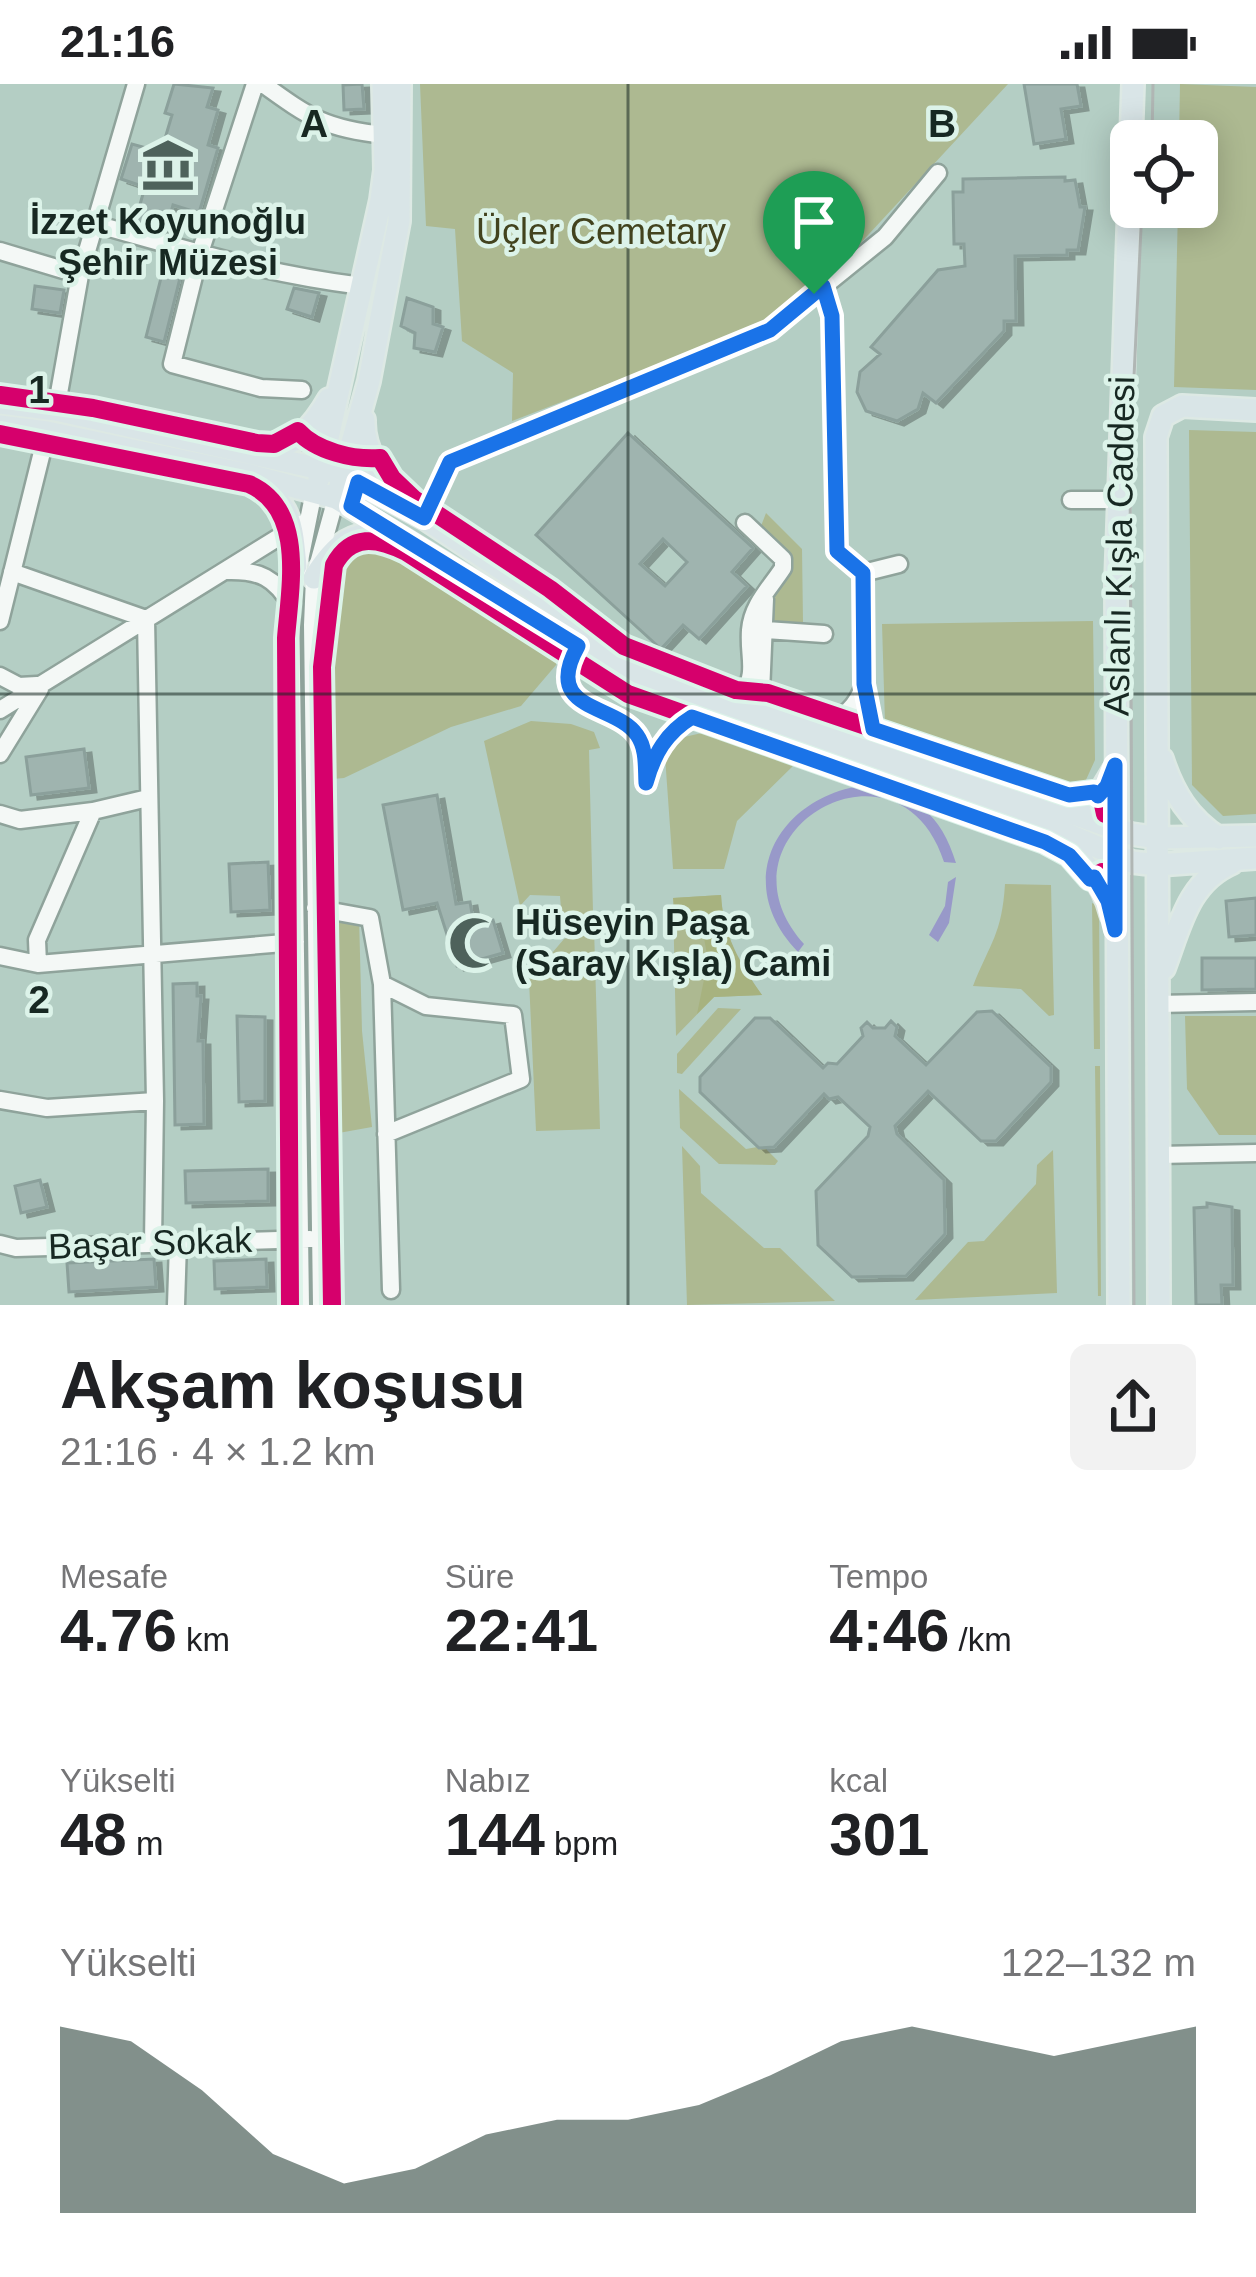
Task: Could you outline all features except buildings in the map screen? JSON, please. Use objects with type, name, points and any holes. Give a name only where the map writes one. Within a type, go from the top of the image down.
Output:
[{"type":"main road","points":[[333,471],[338,383],[381,200],[383,84]]},
{"type":"main road","points":[[400,84],[399,221],[369,381],[364,434],[393,489],[424,518]]},
{"type":"main road","name":"Aslanlı Kışla Caddesi","points":[[1131,120],[1132,84]]},
{"type":"main road","name":"Aslanlı Kışla Caddesi","points":[[1120,1305],[1114,829],[1118,500],[1128,228]]},
{"type":"main road","points":[[325,494],[369,381]]},
{"type":"main road","points":[[249,463],[302,436],[338,383]]},
{"type":"main road","points":[[0,403],[51,421],[249,463],[333,471],[424,518],[645,664],[1114,829],[1159,838],[1256,836]]},
{"type":"main road","name":"Aslanlı Kışla Caddesi","points":[[1159,1305],[1156,437],[1163,416],[1182,406],[1256,410]]},
{"type":"main road","points":[[0,426],[51,421]]},
{"type":"main road","points":[[249,463],[325,494],[416,544],[578,646],[648,684],[1011,810],[1132,862],[1158,865],[1249,858]]},
{"type":"main road","points":[[249,463],[300,524],[305,572]]},
{"type":"main road","points":[[305,572],[346,539],[379,533],[416,544]]},
{"type":"main road","points":[[1156,741],[1180,803],[1200,826],[1220,838]]},
{"type":"main road","points":[[1046,802],[1098,796],[1115,765]]},
{"type":"main road","points":[[1011,810],[1075,853],[1108,901],[1115,930]]},
{"type":"main road","points":[[1158,994],[1187,904],[1201,882],[1214,871],[1249,858]]},
{"type":"street","points":[[0,621],[51,421],[80,275],[136,84]]},
{"type":"street","points":[[302,390],[261,388],[172,364],[199,256],[259,84],[310,118],[339,130],[385,136]]},
{"type":"street","points":[[424,518],[450,462],[770,330],[886,237],[938,173]]},
{"type":"street","points":[[95,224],[283,276],[362,286]]},
{"type":"street","points":[[0,251],[80,275]]},
{"type":"street","points":[[823,286],[832,316],[837,551],[863,573],[864,684],[881,746]]},
{"type":"street","points":[[0,710],[300,524],[325,494]]},
{"type":"street","points":[[301,1305],[291,605],[305,572],[325,494]]},
{"type":"street","points":[[1071,500],[1118,500]]},
{"type":"street","points":[[742,698],[752,679],[754,614],[783,568],[783,559],[745,523]]},
{"type":"street","points":[[863,573],[899,564]]},
{"type":"street","points":[[220,571],[262,574],[278,582],[291,605]]},
{"type":"street","points":[[12,572],[146,619]]},
{"type":"street","points":[[305,572],[321,1305]]},
{"type":"street","points":[[765,591],[760,693],[771,708]]},
{"type":"street","points":[[146,619],[153,1243]]},
{"type":"street","points":[[766,630],[824,634]]},
{"type":"street","points":[[578,646],[567,676],[571,689],[595,712],[635,731],[644,748],[646,783],[653,756],[676,727],[711,706]]},
{"type":"street","points":[[0,676],[19,686],[44,683]]},
{"type":"street","points":[[0,754],[44,683]]},
{"type":"street","points":[[822,726],[842,718],[858,702],[864,684]]},
{"type":"street","points":[[0,814],[20,820],[148,798]]},
{"type":"street","points":[[38,964],[37,940],[93,811]]},
{"type":"street","points":[[315,908],[370,918],[382,984],[391,1290]]},
{"type":"street","points":[[0,956],[38,964],[296,942]]},
{"type":"street","points":[[382,984],[426,1006],[513,1015],[521,1078],[386,1134]]},
{"type":"street","points":[[1158,994],[1256,1003]]},
{"type":"street","points":[[0,1100],[47,1108],[155,1101]]},
{"type":"street","points":[[1158,1155],[1256,1153]]},
{"type":"street","name":"Başar Sokak","points":[[0,1244],[16,1248],[320,1240]]},
{"type":"street","points":[[176,1305],[178,1243]]},
{"type":"green space","name":"Üçler Cemetary","points":[[420,84],[1008,84],[831,275],[756,327],[512,421],[513,373],[462,341],[455,229],[426,226]]},
{"type":"green space","points":[[1180,84],[1256,87],[1256,390],[1174,387],[1178,228],[1218,228],[1218,120],[1179,120]]},
{"type":"green space","points":[[1189,430],[1256,432],[1256,814],[1223,816],[1192,785]]},
{"type":"green space","points":[[766,513],[802,549],[803,622],[771,622],[772,596],[786,577],[790,553],[761,526]]},
{"type":"green space","points":[[364,537],[558,645],[556,665],[521,706],[451,727],[344,778],[321,780],[335,553]]},
{"type":"green space","points":[[1093,621],[1095,760],[1085,782],[1069,785],[885,723],[882,624]]},
{"type":"green space","points":[[531,721],[571,724],[594,732],[600,748],[589,750],[593,912],[562,921],[560,896],[530,895],[520,906],[484,741]]},
{"type":"green space","points":[[702,733],[796,763],[737,821],[724,869],[673,869],[665,756],[684,737]]},
{"type":"green space","points":[[1005,884],[1051,885],[1054,1015],[1049,1016],[1021,989],[973,986],[998,927]]},
{"type":"green space","points":[[721,895],[734,948],[762,995],[714,997],[676,1036],[673,898]]},
{"type":"green space","points":[[721,895],[734,948],[762,995],[714,997],[697,1014],[708,960],[700,916],[678,922],[673,898]]},
{"type":"green space","points":[[1092,903],[1099,906],[1100,1049],[1094,1049]]},
{"type":"green space","points":[[316,916],[359,916],[362,1031],[372,1127],[333,1134],[319,1063]]},
{"type":"green space","points":[[594,928],[600,1129],[536,1131],[529,980],[564,939]]},
{"type":"green space","points":[[718,1008],[741,1009],[682,1074],[677,1073],[677,1054]]},
{"type":"green space","points":[[1185,1016],[1256,1016],[1256,1135],[1219,1135],[1187,1089]]},
{"type":"green space","points":[[1095,1066],[1100,1066],[1101,1296],[1098,1296]]},
{"type":"green space","points":[[679,1089],[746,1149],[763,1146],[778,1161],[775,1165],[719,1164],[680,1128]]},
{"type":"green space","points":[[682,1146],[700,1166],[701,1193],[764,1248],[780,1248],[835,1301],[687,1305]]},
{"type":"green space","points":[[1053,1150],[1057,1293],[915,1300],[968,1242],[984,1241],[1036,1184],[1037,1165]]},
{"type":"water","points":[[866,785],[924,809],[943,832],[956,863],[944,862],[921,821],[889,800],[854,797],[820,809],[793,833],[778,865],[780,903],[804,944],[798,952],[778,925],[768,898],[766,871],[774,846],[788,824],[809,806],[835,792]]},
{"type":"water","points":[[956,877],[949,923],[938,942],[929,935],[945,906],[948,882]]},
{"type":"tram line","points":[[1152,120],[1153,84]]},
{"type":"tram line","points":[[1134,1305],[1130,462],[1141,228]]},
{"type":"cycle path","points":[[0,395],[93,408],[257,443],[274,444],[298,431],[336,453],[380,458],[414,499],[550,589],[624,646],[736,690],[768,693],[1069,795],[1093,792],[1102,800],[1105,814]]},
{"type":"cycle path","points":[[0,434],[249,484],[267,496],[287,530],[291,573],[286,638],[290,1305]]},
{"type":"cycle path","points":[[332,1305],[322,667],[334,565],[348,548],[366,541],[406,552],[628,694],[1045,842],[1069,855],[1090,879],[1102,872]]},
{"type":"place","name":"İzzet Koyunoğlu Şehir Müzesi","points":[[168,165]]},
{"type":"place","name":"Hüseyin Paşa (Saray Kışla) Cami","points":[[475,943]]},
{"type":"route","points":[[823,286],[832,316],[837,551],[863,573],[864,684],[873,729],[1069,795],[1094,792],[1098,796],[1115,765],[1115,930],[1108,901],[1094,877],[1090,879],[1069,855],[1045,842],[692,717],[676,727],[653,756],[646,783],[644,748],[635,731],[595,712],[571,689],[567,676],[578,646],[351,506],[358,482],[424,518],[450,462],[770,330],[814,294],[823,286]]}]
